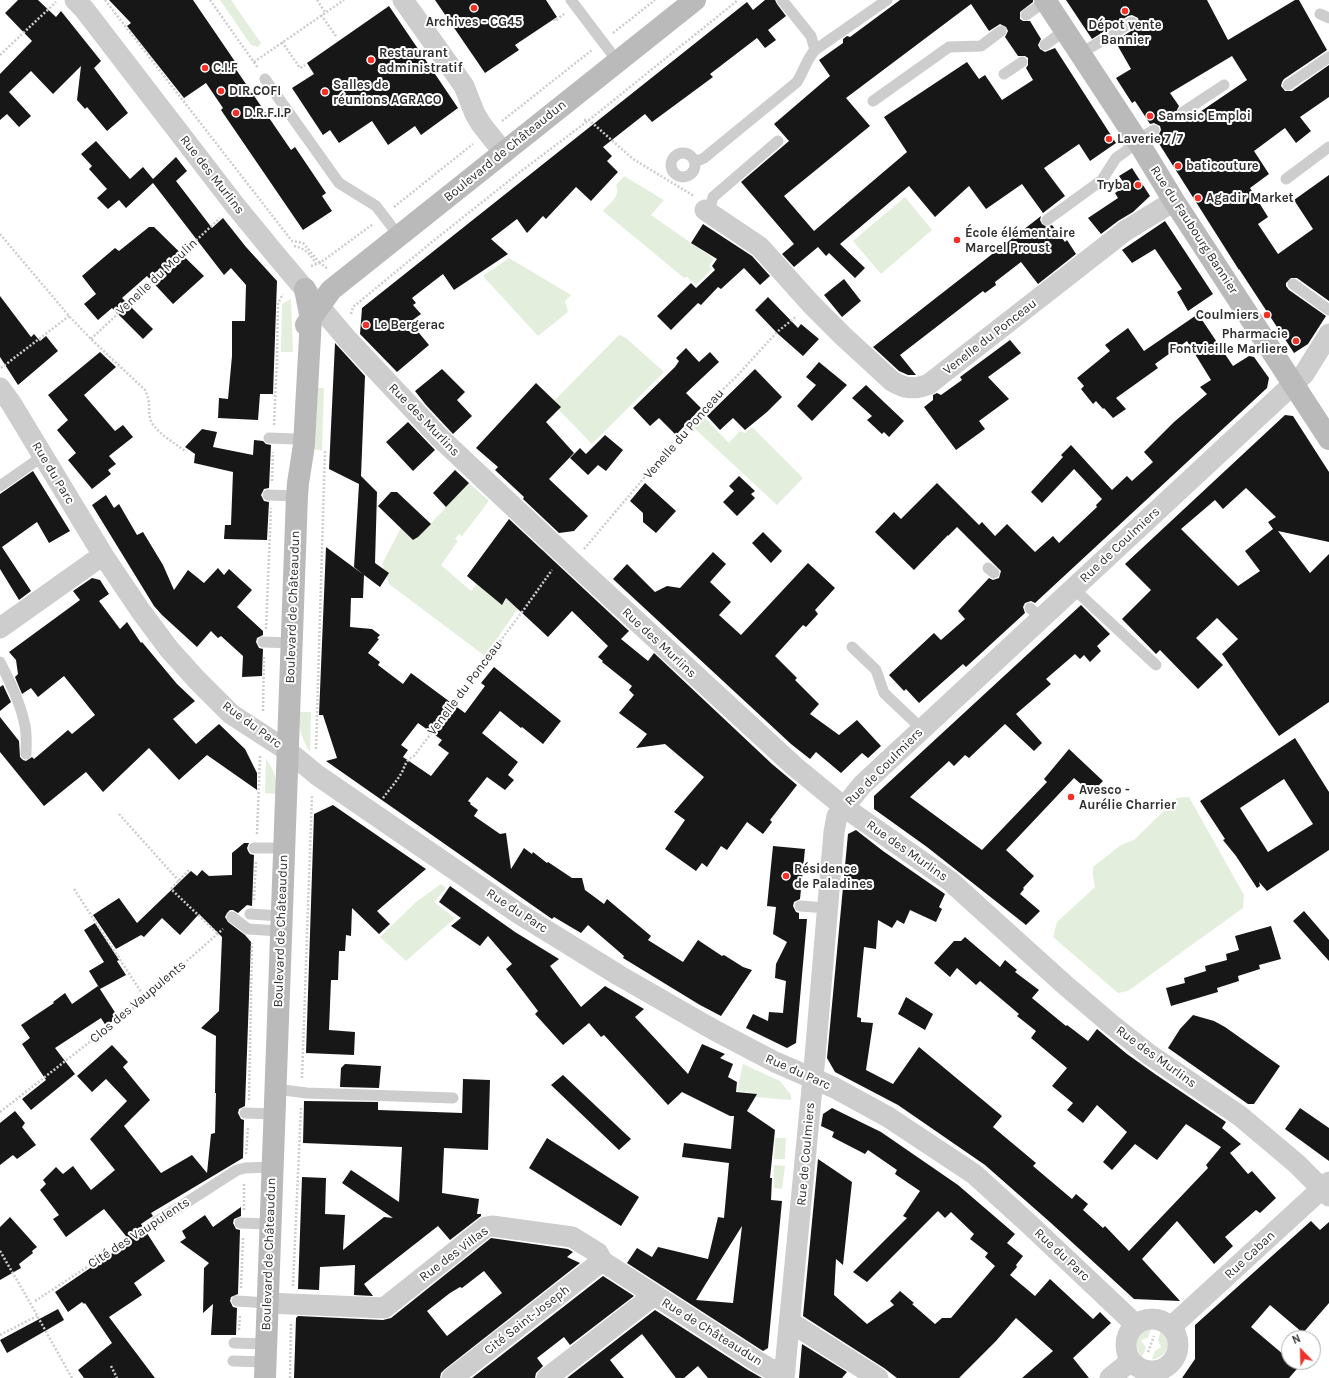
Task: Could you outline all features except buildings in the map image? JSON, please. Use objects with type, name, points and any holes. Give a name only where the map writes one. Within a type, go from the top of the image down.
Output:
[{"type":"main road","name":"Boulevard de Châteaudun","points":[[298,489],[295,439],[299,345],[302,329],[331,290],[696,0]]},
{"type":"main road","name":"Rue du Faubourg Bannier","points":[[1045,1],[1080,54],[1145,135],[1174,201],[1329,439]]},
{"type":"main road","name":"Boulevard de Châteaudun","points":[[265,1361],[298,489],[304,445],[315,312],[305,289]]},
{"type":"street","points":[[402,0],[464,86],[475,114],[487,133],[504,153]]},
{"type":"street","name":"Rue des Murlins","points":[[66,1],[84,9],[234,204],[305,289]]},
{"type":"street","name":"Venelle du Ponceau","points":[[705,207],[760,247],[811,304],[892,381],[900,386],[920,388],[929,384],[1126,231],[1174,201]]},
{"type":"street","name":"Rue des Murlins","points":[[315,312],[347,340],[440,438],[712,692],[794,766],[844,807],[950,881],[1112,1025],[1150,1055],[1240,1116],[1326,1189]]},
{"type":"street","name":"Rue de Coulmiers","points":[[784,1375],[834,832],[837,816],[862,785],[922,729],[1035,613],[1073,588],[1304,374],[1329,334]]},
{"type":"street","name":"Rue du Parc","points":[[0,378],[11,403],[103,555],[148,621],[169,649],[231,714],[288,751],[317,774],[373,814],[518,913],[620,976],[714,1030],[783,1067],[835,1088],[888,1117],[974,1174],[1135,1324]]},
{"type":"street","points":[[0,628],[103,555]]},
{"type":"street","name":"Rue Caban","points":[[1163,1329],[1326,1189]]},
{"type":"street","name":"Rue des Villas","points":[[267,1303],[384,1308],[489,1226],[572,1237],[598,1253],[602,1261],[653,1296]]},
{"type":"street","name":"Cité Saint-Joseph","points":[[452,1378],[602,1261]]},
{"type":"street","name":"Rue de Châteaudun","points":[[547,1378],[653,1296],[770,1369],[784,1375]]},
{"type":"street","points":[[1110,1378],[1148,1367],[1164,1368],[1175,1357],[1178,1350],[1177,1338],[1163,1329],[1165,1322],[1150,1318],[1135,1324],[1129,1330],[1126,1337],[1125,1346],[1127,1354],[1148,1367]]},
{"type":"street","points":[[790,1322],[878,1378]]},
{"type":"lane","points":[[571,0],[618,62]]},
{"type":"lane","points":[[782,0],[811,36],[815,50]]},
{"type":"lane","points":[[695,162],[704,158],[797,82],[803,73],[808,59],[815,50],[886,0]]},
{"type":"lane","points":[[1026,15],[1045,1]]},
{"type":"lane","points":[[1080,54],[1132,22]]},
{"type":"lane","points":[[1045,45],[1064,30]]},
{"type":"lane","points":[[873,101],[949,47],[981,46],[1001,31]]},
{"type":"lane","points":[[1288,85],[1329,57]]},
{"type":"lane","points":[[1004,74],[1022,62]]},
{"type":"lane","points":[[265,78],[339,183],[376,206],[399,236]]},
{"type":"lane","points":[[1182,112],[1224,85]]},
{"type":"lane","points":[[1047,220],[1102,180],[1116,158],[1145,135]]},
{"type":"lane","points":[[705,207],[713,197],[778,141]]},
{"type":"lane","points":[[1286,179],[1329,147]]},
{"type":"lane","points":[[1293,284],[1329,310]]},
{"type":"lane","points":[[269,438],[295,439]]},
{"type":"lane","points":[[0,486],[43,456]]},
{"type":"lane","points":[[268,495],[298,489]]},
{"type":"lane","points":[[1073,588],[1156,665]]},
{"type":"lane","points":[[263,642],[292,643]]},
{"type":"lane","points":[[852,647],[876,670],[884,693],[922,729]]},
{"type":"lane","points":[[0,662],[23,717],[26,728],[26,754]]},
{"type":"lane","points":[[254,848],[284,848]]},
{"type":"lane","points":[[800,906],[828,908]]},
{"type":"lane","points":[[250,914],[281,924]]},
{"type":"lane","points":[[233,918],[248,929],[253,930],[281,924]]},
{"type":"lane","points":[[275,1089],[307,1093],[453,1098]]},
{"type":"lane","points":[[247,1113],[274,1114]]},
{"type":"lane","points":[[244,1168],[272,1167]]},
{"type":"lane","name":"Cité des Vaupulents","points":[[156,1222],[237,1170],[244,1168]]},
{"type":"lane","points":[[242,1223],[270,1224]]},
{"type":"lane","points":[[239,1301],[267,1303]]},
{"type":"lane","points":[[236,1343],[265,1361]]},
{"type":"lane","points":[[233,1361],[265,1361]]},
{"type":"path","points":[[104,0],[292,241],[303,243],[320,263],[313,258]]},
{"type":"path","points":[[210,0],[265,78]]},
{"type":"path","points":[[316,0],[326,12]]},
{"type":"path","points":[[254,62],[344,0]]},
{"type":"path","points":[[353,307],[438,237],[589,120],[738,0]]},
{"type":"path","points":[[0,55],[66,1]]},
{"type":"path","points":[[321,15],[336,36]]},
{"type":"path","points":[[554,19],[555,20],[562,15]]},
{"type":"path","points":[[282,42],[300,68],[305,65]]},
{"type":"path","points":[[584,120],[589,120],[633,159],[705,207]]},
{"type":"path","name":"Venelle du Moulin","points":[[91,339],[224,215]]},
{"type":"path","points":[[0,234],[69,316],[144,390],[149,399],[150,417],[152,423],[156,428],[185,451]]},
{"type":"path","name":"Venelle du Ponceau","points":[[580,554],[676,440],[719,393],[736,377],[777,332],[811,304]]},
{"type":"path","points":[[0,378],[69,316]]},
{"type":"path","points":[[316,749],[325,445]]},
{"type":"path","name":"Venelle du Ponceau","points":[[373,814],[402,772],[403,766],[409,758],[414,756],[557,564]]},
{"type":"path","points":[[262,704],[264,713]]},
{"type":"path","points":[[119,814],[179,881]]},
{"type":"path","points":[[189,870],[171,889],[218,934]]},
{"type":"path","points":[[74,889],[145,998]]},
{"type":"path","name":"Clos des Vaupulents","points":[[0,1112],[145,998],[218,934],[233,918]]},
{"type":"path","points":[[236,1343],[247,1113],[253,930]]},
{"type":"path","name":"Cité des Vaupulents","points":[[35,1301],[156,1222]]},
{"type":"path","points":[[0,1252],[38,1316],[72,1378]]},
{"type":"path","points":[[0,1335],[38,1316]]},
{"type":"path","points":[[1148,1367],[1163,1329]]},
{"type":"path","points":[[111,1366],[117,1378]]},
{"type":"green space","points":[[220,0],[231,0],[261,43],[258,47],[251,45]]},
{"type":"green space","points":[[624,176],[664,200],[651,215],[714,259],[709,266],[712,269],[696,285],[687,277],[684,278],[603,211],[616,196],[616,185]]},
{"type":"green space","points":[[905,197],[932,230],[881,274],[853,241]]},
{"type":"green space","points":[[509,258],[571,295],[565,301],[568,312],[538,336],[483,276]]},
{"type":"green space","points":[[291,299],[293,352],[281,352],[282,304]]},
{"type":"green space","points":[[619,335],[626,338],[664,372],[592,444],[552,403]]},
{"type":"green space","points":[[318,388],[324,388],[322,451],[315,449]]},
{"type":"green space","points":[[721,397],[722,399],[705,418],[729,443],[740,431],[745,433],[752,427],[803,478],[777,505],[693,427]]},
{"type":"green space","points":[[469,483],[489,501],[462,536],[459,534],[455,539],[458,541],[441,565],[471,591],[477,584],[502,605],[543,549],[552,559],[485,656],[389,584],[382,564],[401,528],[413,540],[418,537]]},
{"type":"green space","points":[[299,712],[311,712],[310,752],[301,733]]},
{"type":"green space","points":[[266,759],[272,767],[275,775],[277,794],[265,793]]},
{"type":"green space","points":[[1189,797],[1244,895],[1243,908],[1128,991],[1118,993],[1053,937],[1057,922],[1095,887],[1093,867],[1121,845],[1134,840],[1177,798]]},
{"type":"green space","points":[[441,884],[446,888],[434,902],[455,918],[406,961],[380,937],[416,902]]},
{"type":"green space","points":[[743,1064],[780,1081],[791,1095],[791,1100],[755,1097],[755,1093],[737,1091]]},
{"type":"green space","points":[[775,1138],[786,1138],[785,1159],[774,1159]]},
{"type":"green space","points":[[774,1165],[785,1166],[782,1189],[774,1188]]},
{"type":"green space","points":[[1151,1329],[1148,1338],[1141,1340],[1146,1348],[1142,1357],[1136,1343],[1138,1336],[1141,1333]]},
{"type":"green space","points":[[1161,1330],[1167,1340],[1167,1348],[1164,1354],[1158,1358],[1152,1359],[1155,1351],[1161,1347],[1158,1340]]},
{"type":"place","name":"Archives - CG45","points":[[474,8]]},
{"type":"place","name":"Dépot vente Bannier","points":[[1125,11]]},
{"type":"place","name":"Restaurant administratif","points":[[371,60]]},
{"type":"place","name":"C.I.F","points":[[205,68]]},
{"type":"place","name":"DIR.COFI","points":[[221,91]]},
{"type":"place","name":"Salles de réunions AGRACO","points":[[325,92]]},
{"type":"place","name":"D.R.F.I.P","points":[[236,113]]},
{"type":"place","name":"Samsic Emploi","points":[[1150,116]]},
{"type":"place","name":"Laverie 7/7","points":[[1109,139]]},
{"type":"place","name":"baticouture","points":[[1178,166]]},
{"type":"place","name":"Tryba","points":[[1138,185]]},
{"type":"place","name":"Agadir Market","points":[[1198,198]]},
{"type":"place","name":"École élémentaire Marcel Proust","points":[[957,240]]},
{"type":"place","name":"Coulmiers","points":[[1267,315]]},
{"type":"place","name":"Le Bergerac","points":[[366,325]]},
{"type":"place","name":"Pharmacie Fontvieille Marliere","points":[[1296,341]]},
{"type":"place","name":"Avesco - Aurélie Charrier","points":[[1071,797]]},
{"type":"place","name":"Résidence de Paladines","points":[[786,876]]}]
